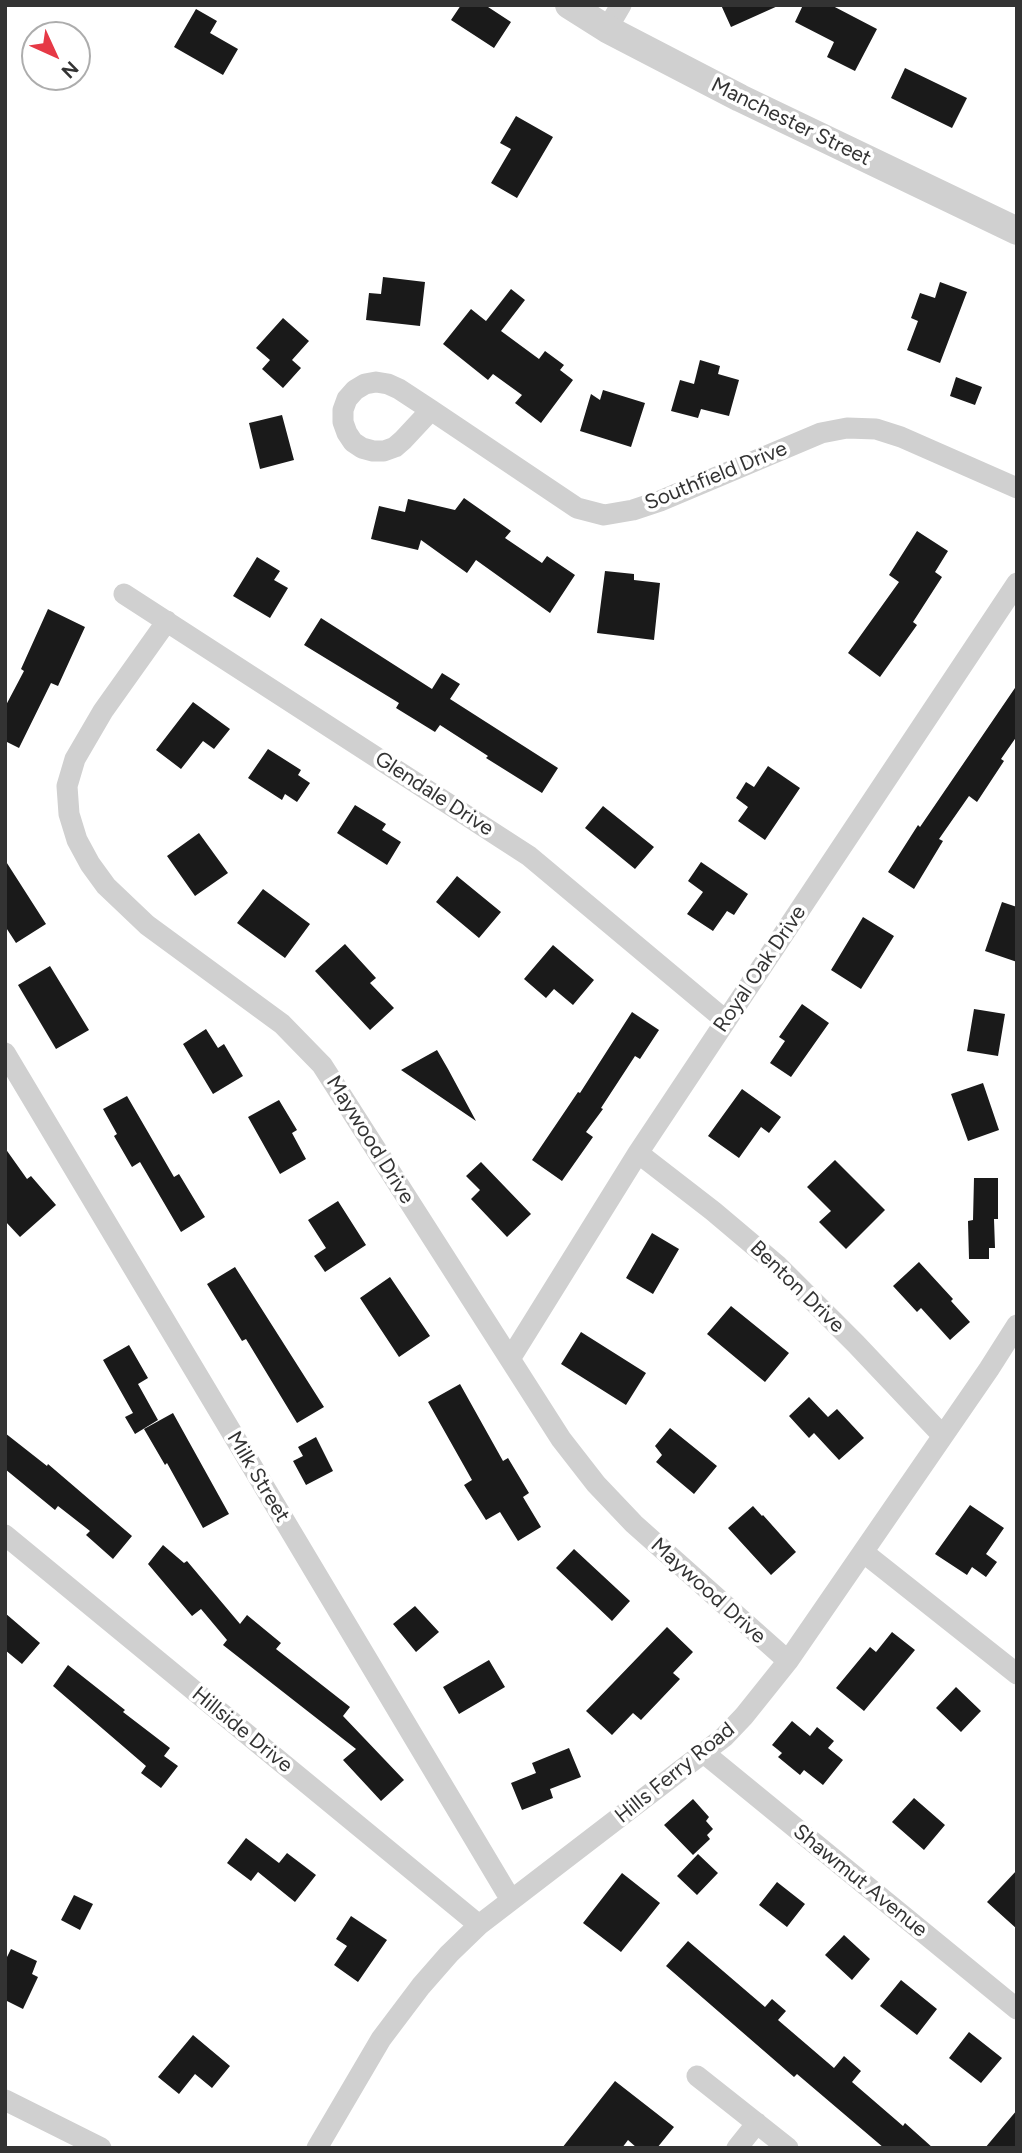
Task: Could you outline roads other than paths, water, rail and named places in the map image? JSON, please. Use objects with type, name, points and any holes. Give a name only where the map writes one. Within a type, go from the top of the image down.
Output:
[{"type":"street","name":"Manchester Street","points":[[569,5],[614,17],[740,98],[1017,231]]},
{"type":"street","name":"Southfield Drive","points":[[431,411],[577,508],[604,515],[633,510],[660,501],[821,433],[847,428],[876,429],[901,437],[1017,488]]},
{"type":"street","name":"Royal Oak Drive","points":[[510,1359],[638,1153],[1017,583]]},
{"type":"street","name":"Glendale Drive","points":[[124,594],[529,856],[726,1020]]},
{"type":"street","name":"Maywood Drive","points":[[167,621],[103,711],[75,759],[67,786],[69,814],[77,840],[90,864],[106,886],[139,917],[282,1024],[322,1065],[561,1439],[596,1483],[634,1524],[788,1661]]},
{"type":"street","name":"Milk Street","points":[[5,1054],[511,1900]]},
{"type":"street","name":"Benton Drive","points":[[638,1153],[777,1265],[943,1436]]},
{"type":"street","name":"Hills Ferry Road","points":[[317,2148],[381,2039],[449,1954],[479,1925],[724,1737],[744,1716],[788,1661],[1017,1325]]},
{"type":"street","name":"Hillside Drive","points":[[5,1535],[479,1925]]},
{"type":"street","points":[[863,1552],[1017,1674]]},
{"type":"street","name":"Shawmut Avenue","points":[[704,1753],[1017,2008]]},
{"type":"street","points":[[697,2076],[788,2148]]},
{"type":"street","points":[[5,2100],[101,2148]]},
{"type":"street","points":[[737,2148],[757,2123]]}]
